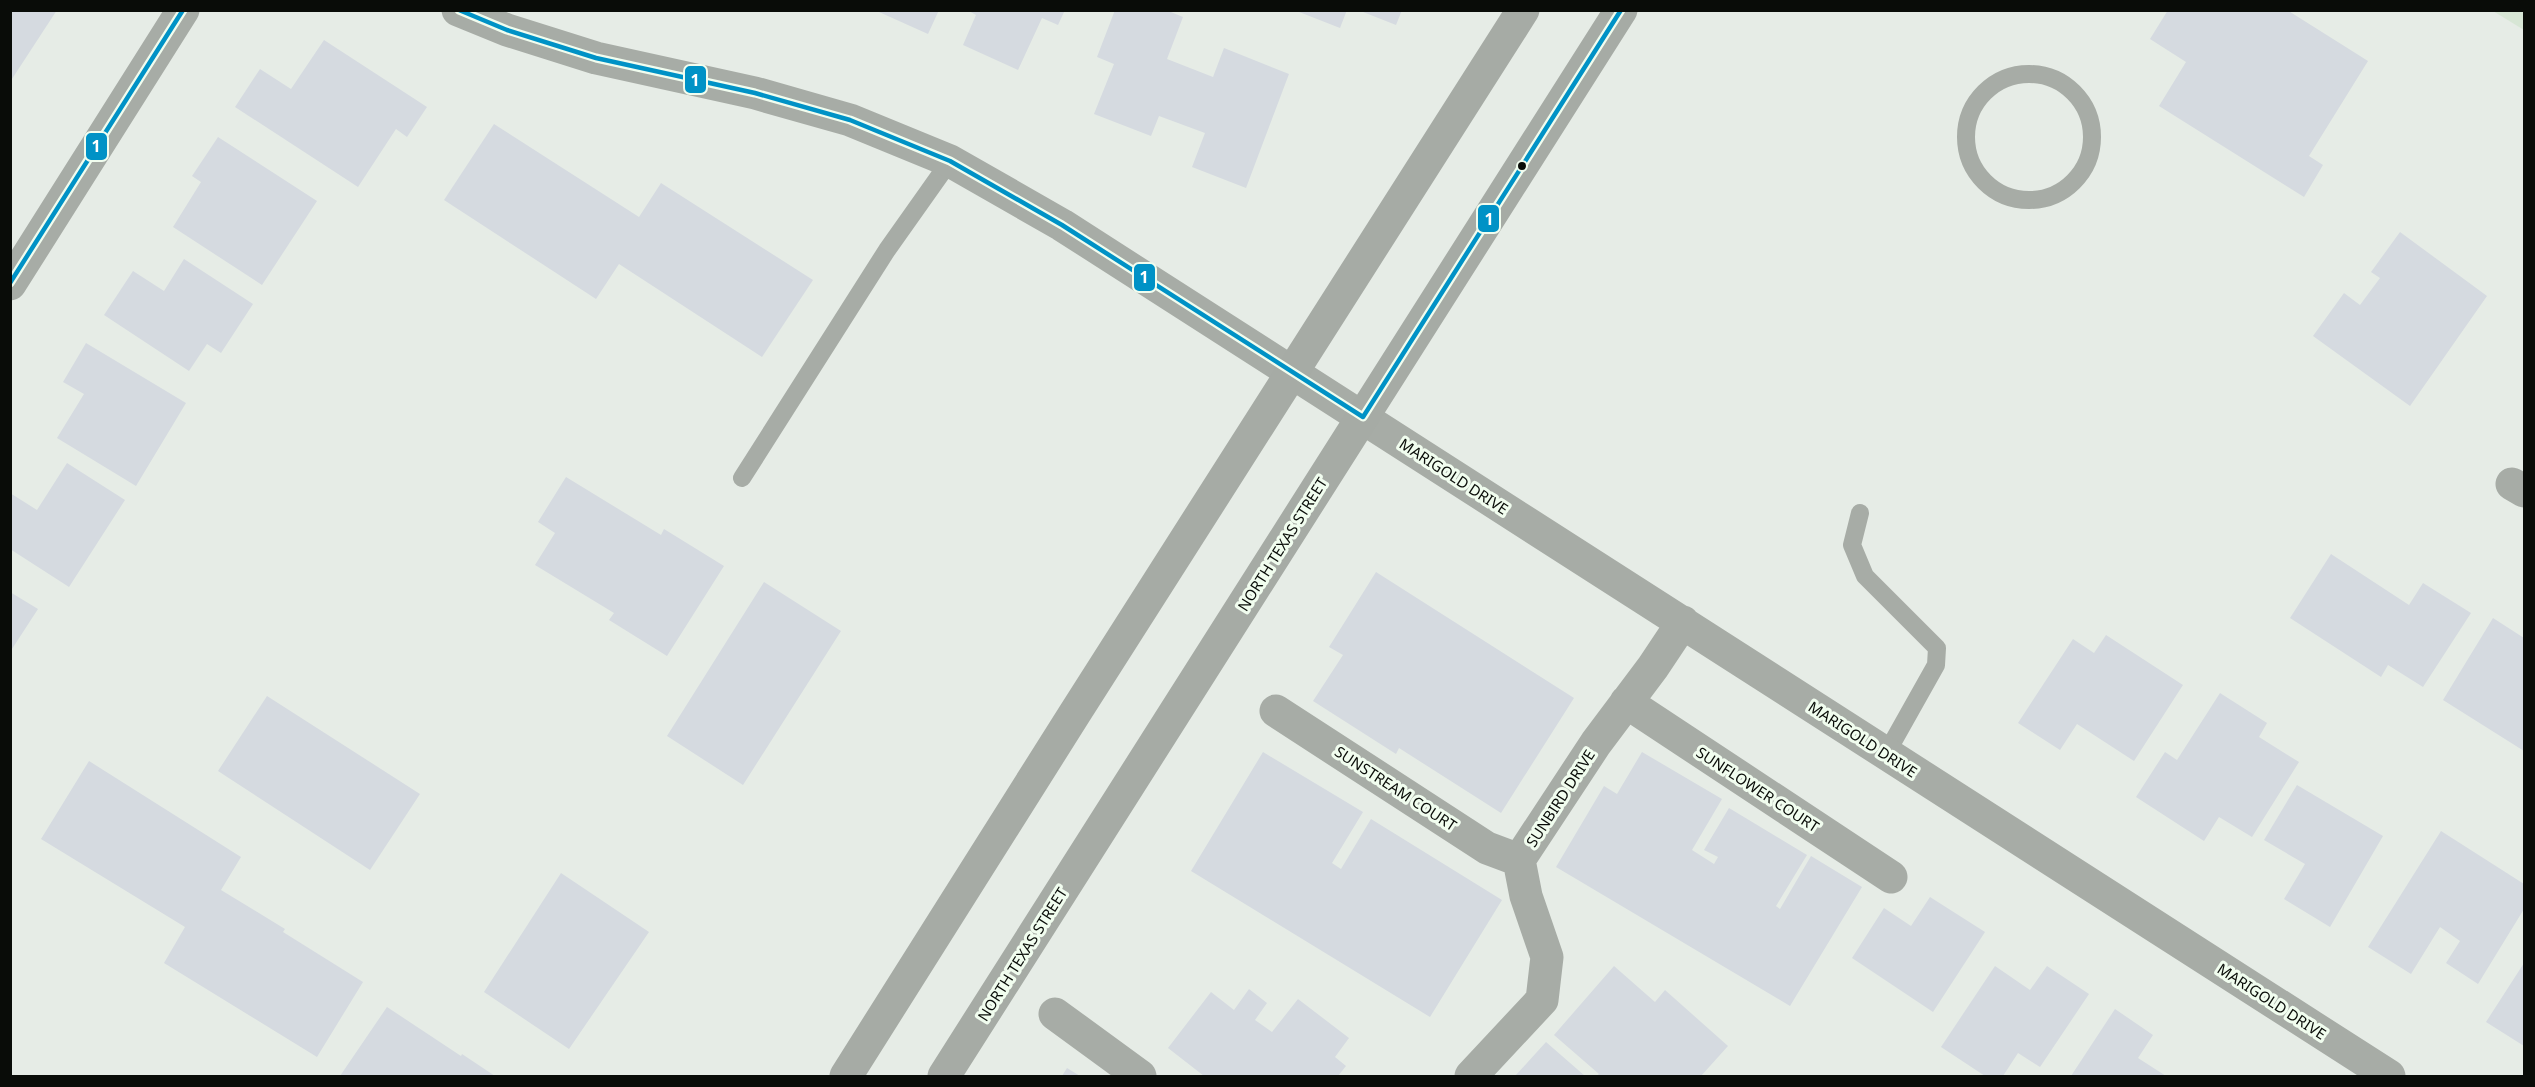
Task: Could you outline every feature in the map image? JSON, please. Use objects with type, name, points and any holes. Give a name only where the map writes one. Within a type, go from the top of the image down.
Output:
[{"type":"main road","points":[[846,1077],[1523,10]]},
{"type":"main road","name":"NORTH TEXAS STREET","points":[[944,1077],[1621,10]]},
{"type":"street","points":[[10,284],[183,10]]},
{"type":"street","name":"MARIGOLD DRIVE","points":[[458,10],[507,30],[596,58],[755,93],[850,120],[950,160],[1062,225],[2389,1077]]},
{"type":"street","name":"SUNBIRD DRIVE","points":[[1471,1077],[1542,1000],[1547,957],[1526,896],[1519,860],[1683,622]]},
{"type":"street","name":"SUNFLOWER COURT","points":[[1626,702],[1891,877]]},
{"type":"street","name":"SUNSTREAM COURT","points":[[1276,711],[1487,848],[1519,860]]},
{"type":"street","points":[[1055,1014],[1140,1077]]},
{"type":"lane","points":[[2027,73],[2054,78],[2076,93],[2090,116],[2094,140],[2088,164],[2073,183],[2052,196],[2030,201],[2005,195],[1985,182],[1971,163],[1965,140],[1969,116],[1984,92],[2001,79],[2027,73]]},
{"type":"lane","points":[[742,478],[887,250],[950,160]]},
{"type":"lane","points":[[1860,513],[1852,545],[1865,576],[1937,648],[1936,665],[1886,754]]},
{"type":"green space","points":[[2493,11],[2524,11],[2524,30]]},
{"type":"building","points":[[10,10],[57,10],[10,82]]},
{"type":"building","points":[[880,10],[939,10],[928,34],[879,12]]},
{"type":"building","points":[[967,10],[1065,10],[1058,25],[1042,18],[1018,70],[963,45],[976,15]]},
{"type":"building","points":[[1115,10],[1166,10],[1183,17],[1167,59],[1213,77],[1224,48],[1289,74],[1246,188],[1192,167],[1205,133],[1159,116],[1151,136],[1094,114],[1114,64],[1097,57]]},
{"type":"building","points":[[1294,10],[1347,10],[1340,28]]},
{"type":"building","points":[[1358,10],[1402,10],[1396,25]]},
{"type":"building","points":[[2168,10],[2287,10],[2368,61],[2309,156],[2323,165],[2304,197],[2159,106],[2186,62],[2150,39]]},
{"type":"building","points":[[324,40],[427,107],[407,137],[396,129],[358,187],[235,107],[260,69],[291,89]]},
{"type":"building","points":[[494,124],[639,217],[661,183],[813,280],[762,357],[619,264],[596,299],[444,200]]},
{"type":"building","points":[[218,137],[317,201],[262,285],[173,227],[201,182],[192,176]]},
{"type":"building","points":[[2400,232],[2487,296],[2410,406],[2313,336],[2344,293],[2360,305],[2380,278],[2371,272]]},
{"type":"building","points":[[184,259],[253,304],[221,353],[207,344],[189,371],[104,315],[133,271],[164,291]]},
{"type":"building","points":[[86,343],[186,403],[136,486],[57,438],[84,394],[63,382]]},
{"type":"building","points":[[67,463],[125,500],[69,587],[10,549],[10,493],[37,510]]},
{"type":"building","points":[[566,477],[661,535],[664,529],[724,566],[667,656],[609,620],[614,613],[535,565],[555,533],[538,522]]},
{"type":"building","points":[[2331,554],[2409,605],[2423,583],[2471,613],[2423,687],[2388,665],[2381,677],[2290,618]]},
{"type":"building","points":[[1376,572],[1574,698],[1501,813],[1399,748],[1396,754],[1313,701],[1343,655],[1329,647]]},
{"type":"building","points":[[764,582],[841,631],[743,785],[667,736]]},
{"type":"building","points":[[10,592],[38,609],[10,652]]},
{"type":"building","points":[[2493,618],[2524,638],[2524,751],[2443,700]]},
{"type":"building","points":[[2106,635],[2183,685],[2134,761],[2077,724],[2060,750],[2018,723],[2073,639],[2094,653]]},
{"type":"building","points":[[2220,693],[2267,723],[2259,737],[2299,762],[2252,837],[2219,817],[2204,841],[2136,797],[2165,752],[2177,760]]},
{"type":"building","points":[[267,696],[420,794],[370,870],[218,771]]},
{"type":"building","points":[[1263,752],[1363,812],[1332,863],[1341,869],[1371,819],[1502,900],[1430,1017],[1191,871]]},
{"type":"building","points":[[1642,752],[1722,799],[1692,850],[1714,864],[1718,857],[1704,850],[1729,808],[1807,855],[1776,906],[1780,909],[1811,856],[1862,887],[1790,1006],[1556,867],[1604,786],[1617,794]]},
{"type":"building","points":[[89,761],[241,857],[221,890],[285,929],[283,932],[363,982],[317,1057],[164,963],[185,927],[41,839]]},
{"type":"building","points":[[2297,785],[2383,836],[2330,927],[2284,899],[2305,864],[2264,840]]},
{"type":"building","points":[[2441,831],[2524,884],[2524,909],[2478,984],[2446,963],[2460,941],[2440,927],[2411,974],[2368,947]]},
{"type":"building","points":[[561,873],[649,932],[569,1049],[484,992]]},
{"type":"building","points":[[1930,897],[1985,932],[1933,1012],[1852,958],[1884,908],[1911,926]]},
{"type":"building","points":[[2524,963],[2524,1046],[2486,1022]]},
{"type":"building","points":[[1614,966],[1655,1002],[1665,990],[1728,1046],[1701,1076],[1596,1076],[1599,1074],[1554,1035]]},
{"type":"building","points":[[1995,966],[2030,990],[2047,966],[2089,994],[2040,1067],[2018,1053],[2003,1076],[1985,1076],[1941,1047]]},
{"type":"building","points":[[1249,989],[1267,1003],[1255,1020],[1272,1032],[1298,999],[1349,1038],[1335,1057],[1346,1066],[1338,1076],[1204,1076],[1168,1048],[1211,992],[1234,1010]]},
{"type":"building","points":[[387,1007],[461,1056],[462,1054],[495,1076],[340,1076]]},
{"type":"building","points":[[2115,1009],[2153,1035],[2138,1058],[2166,1076],[2071,1076]]},
{"type":"building","points":[[1546,1042],[1585,1076],[1515,1076]]},
{"type":"building","points":[[1067,1068],[1080,1076],[1062,1076]]},
{"type":"transit line","name":"1","points":[[10,283],[183,10]]},
{"type":"transit line","name":"1","points":[[459,10],[507,30],[596,58],[755,93],[850,120],[950,161],[1062,225],[1363,417],[1621,10]]}]
